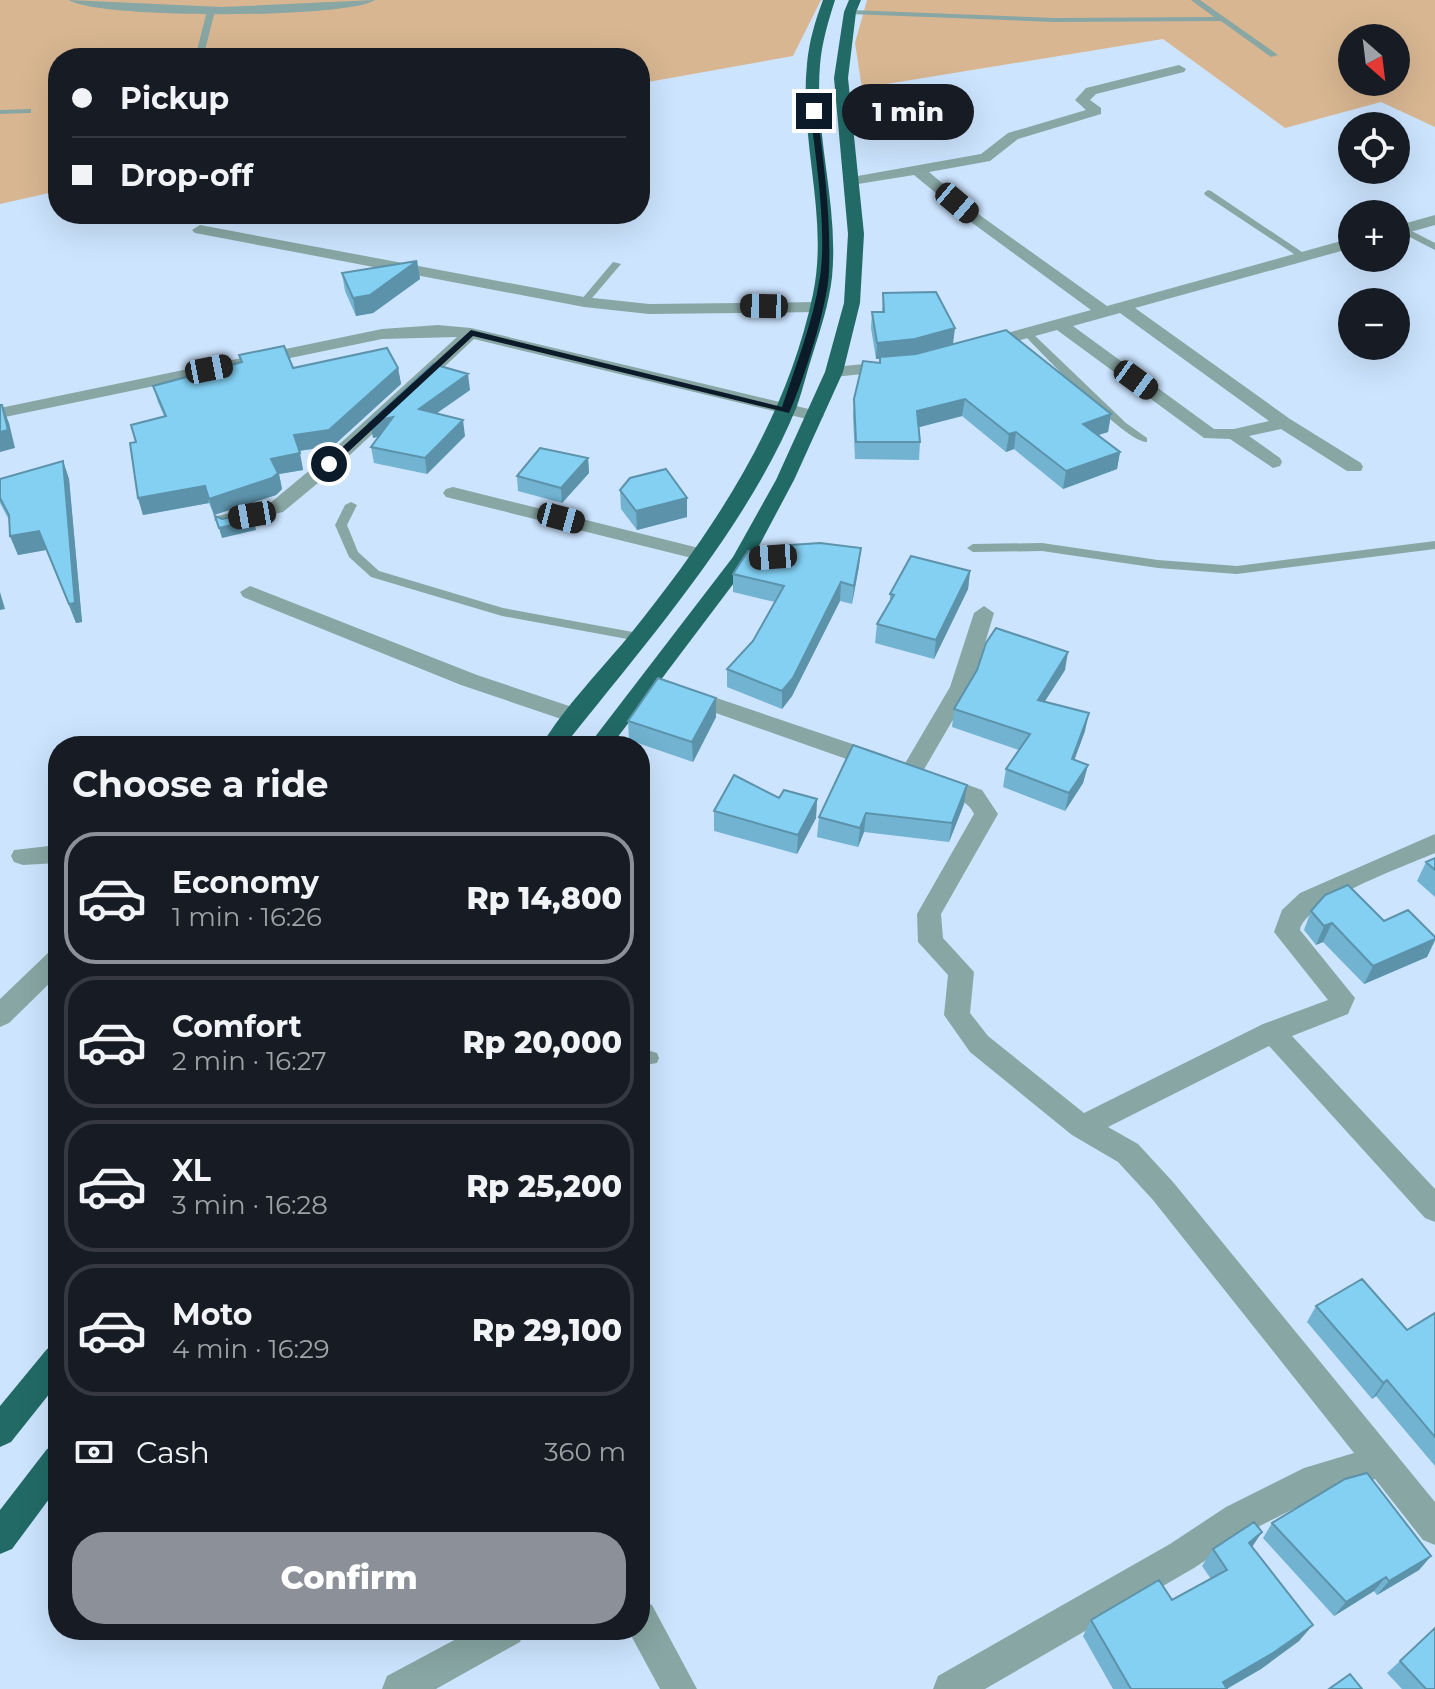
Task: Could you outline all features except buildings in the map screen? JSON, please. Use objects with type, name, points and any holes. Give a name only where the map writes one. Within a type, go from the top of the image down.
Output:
[{"type":"highway","points":[[560,736],[700,554],[753,474],[786,411],[819,307],[825,273],[825,218],[811,87],[819,21],[829,0]]},
{"type":"highway","points":[[607,736],[750,559],[834,372],[852,303],[856,234],[841,78],[852,6]]},
{"type":"highway","points":[[0,1431],[48,1371]]},
{"type":"highway","points":[[0,1537],[48,1473]]},
{"type":"street","points":[[75,0],[211,11],[305,9],[369,0]]},
{"type":"street","points":[[852,181],[989,157],[1001,142],[1013,136],[1096,111],[1082,100],[1091,91],[1179,69]]},
{"type":"street","points":[[917,170],[976,219],[1354,467]]},
{"type":"street","points":[[1410,227],[1435,220]]},
{"type":"street","points":[[200,230],[584,302],[649,309],[819,307]]},
{"type":"street","points":[[966,351],[1338,247]]},
{"type":"street","points":[[1061,325],[1210,434],[1234,434],[1284,423]]},
{"type":"street","points":[[0,413],[382,334],[438,330],[471,333],[815,416]]},
{"type":"street","points":[[224,520],[276,508],[329,464],[471,333]]},
{"type":"street","points":[[834,372],[914,363]]},
{"type":"street","points":[[1234,434],[1273,462]]},
{"type":"street","points":[[453,493],[700,554]]},
{"type":"street","points":[[250,592],[469,680],[576,716]]},
{"type":"street","points":[[911,772],[961,687],[984,613]]},
{"type":"street","points":[[648,682],[911,772],[973,795],[983,804],[986,814],[929,914],[931,942],[961,972],[957,1015],[979,1044],[1082,1127],[1128,1153],[1163,1191],[1435,1528]]},
{"type":"street","points":[[1082,1127],[1272,1032],[1342,1003],[1342,998],[1287,932],[1291,914],[1309,900],[1435,843]]},
{"type":"street","points":[[23,856],[48,855]]},
{"type":"street","points":[[0,1016],[48,969]]},
{"type":"street","points":[[1272,1032],[1435,1209]]},
{"type":"street","points":[[951,1689],[1182,1556],[1238,1519],[1316,1480],[1380,1461]]},
{"type":"street","points":[[650,1635],[679,1689]]},
{"type":"street","points":[[400,1689],[490,1640]]},
{"type":"lane","points":[[1195,0],[1274,55]]},
{"type":"lane","points":[[852,6],[1055,20],[1224,19]]},
{"type":"lane","points":[[202,48],[211,11]]},
{"type":"lane","points":[[0,112],[28,111]]},
{"type":"lane","points":[[1208,193],[1303,256]]},
{"type":"lane","points":[[1410,236],[1435,247]]},
{"type":"lane","points":[[584,302],[616,264]]},
{"type":"lane","points":[[1027,333],[1122,425],[1143,440]]},
{"type":"lane","points":[[351,505],[341,525],[353,554],[375,574],[502,612],[638,637]]},
{"type":"lane","points":[[973,548],[1042,547],[1158,564],[1237,570],[1435,545]]},
{"type":"shaded area","points":[[0,0],[821,0],[793,56],[650,82],[650,48],[48,48],[48,193],[0,204]]},
{"type":"shaded area","points":[[867,0],[1435,0],[1435,127],[1410,115],[1410,112],[1403,112],[1381,102],[1285,128],[1163,39],[862,88],[855,43]]},
{"type":"route","points":[[329,464],[471,333],[786,411],[819,307],[825,273],[823,183],[814,111]]}]
